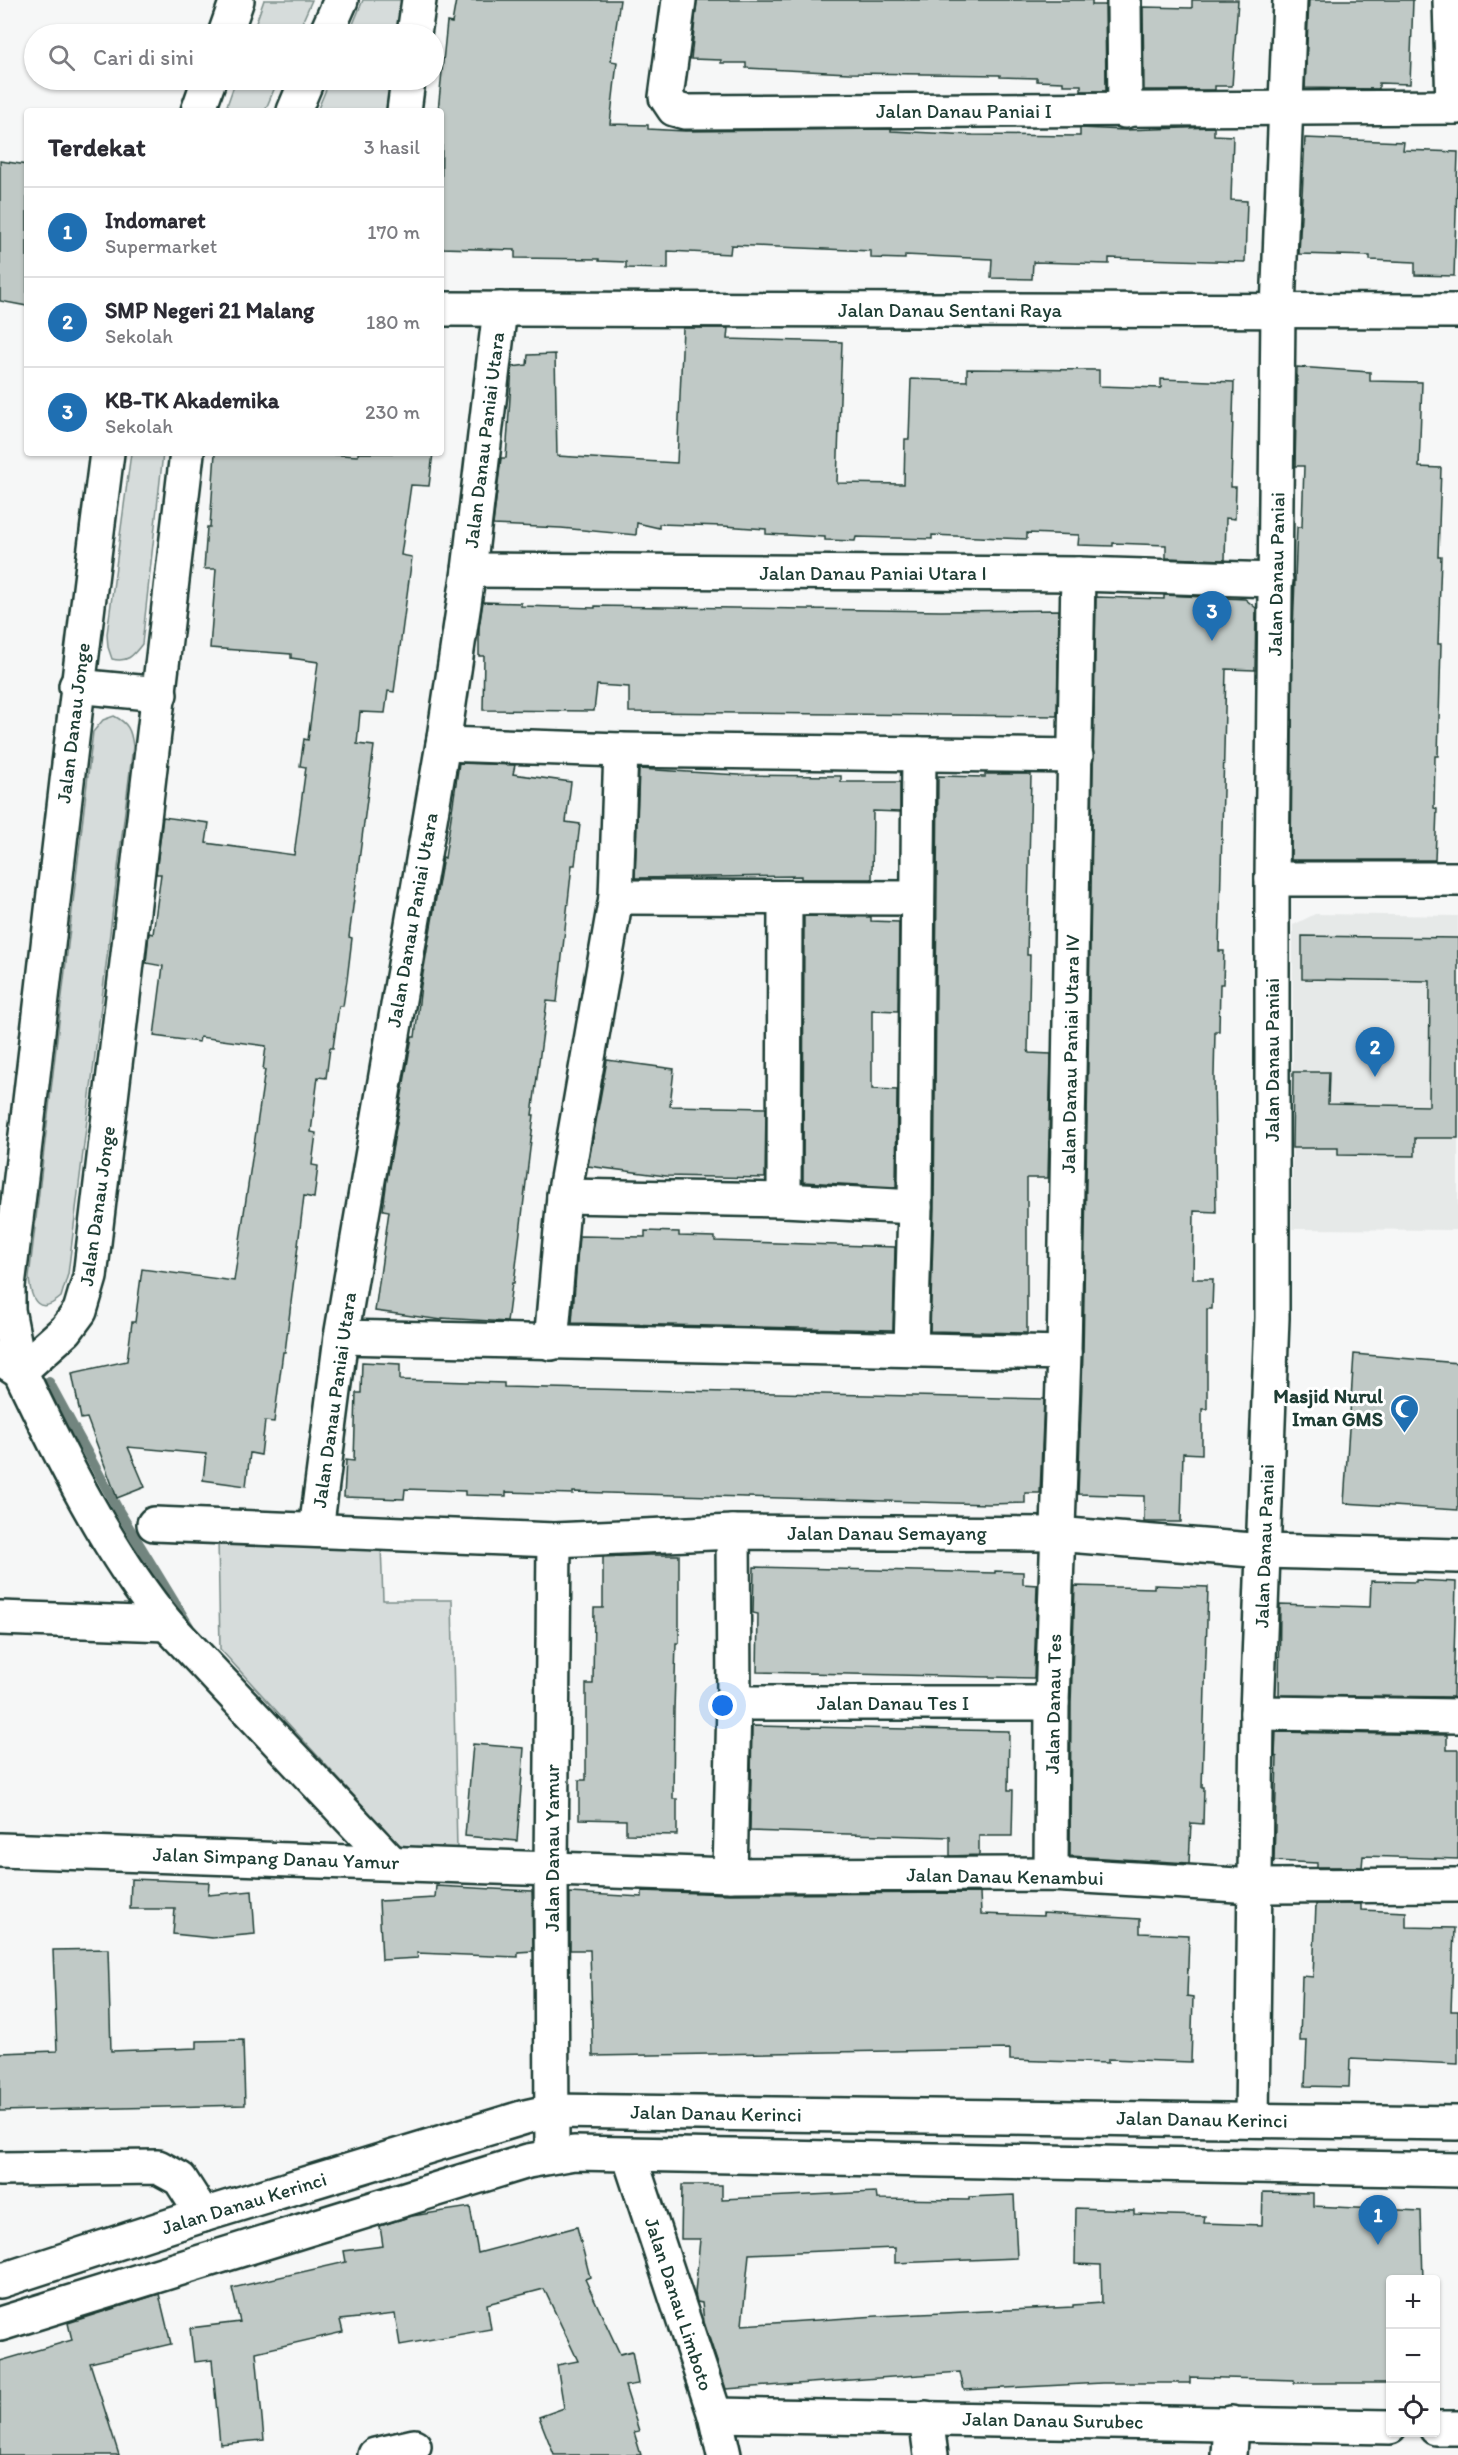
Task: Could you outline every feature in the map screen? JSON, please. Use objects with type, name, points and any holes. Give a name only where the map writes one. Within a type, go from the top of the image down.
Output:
[{"type":"street","points":[[229,24],[237,0]]},
{"type":"street","points":[[330,24],[340,0]]},
{"type":"street","points":[[415,24],[418,0]]},
{"type":"street","name":"Jalan Danau Paniai I","points":[[679,0],[666,97],[674,110],[685,112],[1125,111],[1256,106],[1287,108],[1456,107]]},
{"type":"street","points":[[1124,0],[1125,111]]},
{"type":"street","name":"Jalan Danau Paniai","points":[[1252,2120],[1257,1713],[1272,1318],[1272,879],[1278,310],[1290,0]]},
{"type":"street","points":[[1450,0],[1456,107]]},
{"type":"street","points":[[199,108],[205,90]]},
{"type":"street","points":[[295,108],[303,90]]},
{"type":"street","points":[[404,108],[407,90]]},
{"type":"street","name":"Jalan Danau Sentani Raya","points":[[444,309],[1458,311]]},
{"type":"street","name":"Jalan Danau Paniai Utara","points":[[316,1530],[341,1337],[443,744],[469,570],[500,309]]},
{"type":"street","name":"Jalan Danau Jonge","points":[[6,1364],[8,1286],[39,1030],[76,686],[107,456]]},
{"type":"street","name":"Jalan Danau Jonge","points":[[6,1364],[66,1330],[80,1311],[90,1277],[187,456]]},
{"type":"street","name":"Jalan Danau Paniai Utara I","points":[[469,570],[1078,574],[1276,580]]},
{"type":"street","name":"Jalan Danau Paniai Utara IV","points":[[1056,1534],[1064,1353],[1078,574]]},
{"type":"street","points":[[76,686],[160,694]]},
{"type":"street","points":[[443,744],[621,750],[1076,756]]},
{"type":"street","points":[[551,1343],[564,1196],[616,897],[621,750]]},
{"type":"street","points":[[910,1348],[915,1207],[919,754]]},
{"type":"street","points":[[1272,879],[1458,879]]},
{"type":"street","points":[[616,897],[917,898]]},
{"type":"street","points":[[784,1200],[785,898]]},
{"type":"street","points":[[564,1196],[784,1200],[915,1207]]},
{"type":"street","points":[[341,1337],[1064,1353]]},
{"type":"street","points":[[6,1364],[98,1522],[147,1599],[167,1624],[391,1862]]},
{"type":"street","name":"Jalan Danau Semayang","points":[[154,1524],[554,1540],[733,1532],[1056,1534],[1264,1551],[1458,1556]]},
{"type":"street","points":[[730,1875],[734,1703],[733,1532]]},
{"type":"street","name":"Jalan Danau Tes","points":[[1051,1874],[1056,1534]]},
{"type":"street","name":"Jalan Danau Yamur","points":[[552,2156],[551,1869],[554,1540]]},
{"type":"street","points":[[0,1617],[167,1624]]},
{"type":"street","name":"Jalan Danau Tes I","points":[[734,1703],[1052,1703]]},
{"type":"street","points":[[1257,1713],[1458,1716]]},
{"type":"street","name":"Jalan Simpang Danau Yamur","points":[[0,1850],[551,1869]]},
{"type":"street","name":"Jalan Danau Kenambui","points":[[551,1869],[730,1875],[1051,1874],[1254,1886],[1458,1886]]},
{"type":"street","name":"Jalan Danau Kerinci","points":[[0,2281],[203,2215],[514,2120],[552,2111],[1458,2123]]},
{"type":"street","points":[[0,2324],[516,2165],[574,2153],[1458,2170]]},
{"type":"street","name":"Jalan Danau Limboto","points":[[629,2155],[715,2415],[724,2455]]},
{"type":"street","points":[[0,2169],[158,2167],[180,2179],[203,2215]]},
{"type":"street","name":"Jalan Danau Surubec","points":[[715,2415],[1231,2422],[1386,2427]]},
{"type":"street","points":[[926,2418],[931,2455]]},
{"type":"street","points":[[1229,2455],[1231,2422]]},
{"type":"street","points":[[1440,2428],[1458,2428]]},
{"type":"street","points":[[375,2455],[414,2446]]},
{"type":"shaded area","points":[[264,0],[312,0],[301,24],[256,24]]},
{"type":"shaded area","points":[[363,0],[405,0],[401,24],[353,24]]},
{"type":"shaded area","points":[[232,90],[274,90],[266,108],[226,108]]},
{"type":"shaded area","points":[[326,90],[391,90],[388,108],[318,108]]},
{"type":"shaded area","points":[[131,456],[163,456],[142,644],[129,658],[112,659],[107,634]]},
{"type":"shaded area","points":[[114,716],[123,721],[128,728],[133,746],[68,1274],[61,1297],[53,1303],[42,1305],[34,1299],[29,1278],[93,732],[103,720]]},
{"type":"shaded area","points":[[1315,914],[1458,916],[1458,1230],[1292,1229],[1293,925]]},
{"type":"shaded area","points":[[218,1538],[381,1545],[383,1600],[452,1600],[457,1851],[399,1845],[220,1649]]},
{"type":"building","points":[[456,0],[620,0],[611,61],[617,62],[610,124],[648,125],[648,129],[685,131],[891,129],[891,131],[973,135],[1080,136],[1080,128],[1125,130],[1214,127],[1214,135],[1233,136],[1231,200],[1247,201],[1245,262],[1109,258],[1109,264],[1033,262],[1032,279],[991,278],[992,259],[905,255],[905,259],[871,258],[871,251],[731,245],[730,254],[668,251],[668,269],[626,268],[626,262],[599,261],[599,259],[515,258],[515,250],[444,248],[444,108],[438,108],[440,90],[444,90],[447,22],[452,23]]},
{"type":"building","points":[[697,0],[1092,0],[1092,5],[1105,5],[1106,91],[1081,91],[1081,85],[1063,85],[1063,82],[1037,81],[1037,78],[1000,77],[1000,75],[849,73],[746,68],[746,63],[721,63],[721,60],[691,59]]},
{"type":"building","points":[[1192,0],[1238,0],[1232,86],[1215,86],[1215,90],[1144,90],[1143,7],[1192,8]]},
{"type":"building","points":[[1309,0],[1413,0],[1410,84],[1379,83],[1379,89],[1305,88]]},
{"type":"building","points":[[1305,138],[1404,142],[1403,150],[1458,152],[1454,276],[1415,275],[1415,262],[1370,260],[1370,256],[1299,254]]},
{"type":"building","points":[[0,161],[24,165],[24,305],[0,301]]},
{"type":"building","points":[[683,328],[728,328],[727,339],[842,342],[837,483],[904,484],[905,439],[909,439],[911,379],[967,381],[967,369],[1099,370],[1099,386],[1161,388],[1161,379],[1234,382],[1231,487],[1236,487],[1235,519],[1226,518],[1225,560],[1166,558],[1166,545],[1113,543],[1113,546],[1078,545],[1079,535],[1027,533],[1027,539],[932,535],[932,539],[856,537],[855,541],[766,534],[766,529],[723,526],[659,524],[659,528],[637,523],[636,535],[493,525],[501,458],[506,458],[512,367],[527,365],[528,355],[555,354],[557,456],[677,463]]},
{"type":"building","points":[[1297,367],[1370,372],[1370,381],[1422,382],[1419,467],[1441,468],[1438,644],[1441,644],[1438,756],[1435,756],[1434,808],[1437,809],[1435,860],[1291,860],[1293,631],[1297,527],[1302,527],[1304,466],[1295,466]]},
{"type":"building","points":[[215,456],[433,456],[429,486],[411,485],[401,555],[412,557],[394,692],[388,691],[385,713],[360,712],[357,744],[374,746],[349,937],[352,938],[347,980],[343,1006],[339,1006],[333,1048],[330,1048],[326,1078],[318,1077],[311,1132],[316,1133],[312,1165],[318,1166],[314,1198],[304,1196],[274,1422],[265,1421],[261,1455],[250,1453],[246,1486],[203,1480],[206,1454],[128,1447],[145,1487],[117,1498],[87,1418],[81,1419],[72,1373],[127,1361],[142,1269],[234,1281],[265,1070],[263,1070],[266,1046],[200,1037],[199,1042],[154,1036],[163,966],[146,963],[149,933],[153,934],[161,874],[156,874],[163,817],[209,823],[206,843],[294,855],[306,767],[300,766],[304,739],[308,740],[318,662],[291,658],[291,654],[210,648],[216,569],[204,569],[207,527],[210,527]]},
{"type":"building","points":[[1164,595],[1245,599],[1256,608],[1255,670],[1226,669],[1219,951],[1224,951],[1223,984],[1220,984],[1219,1031],[1215,1031],[1214,1076],[1216,1212],[1194,1211],[1193,1279],[1213,1279],[1212,1309],[1207,1309],[1207,1409],[1202,1409],[1202,1454],[1183,1453],[1181,1522],[1144,1522],[1144,1496],[1078,1494],[1083,1354],[1096,597],[1164,599]]},
{"type":"building","points":[[483,602],[521,603],[521,606],[595,608],[595,606],[941,611],[1059,610],[1057,716],[629,712],[629,687],[597,685],[594,711],[483,710],[484,656],[479,656],[479,628]]},
{"type":"building","points":[[459,763],[515,765],[513,774],[571,782],[566,822],[580,824],[575,865],[572,865],[557,1002],[547,1001],[514,1283],[512,1283],[507,1322],[442,1318],[442,1320],[375,1311],[389,1211],[383,1210],[387,1179],[412,1037],[415,1037],[421,985],[443,857],[445,858]]},
{"type":"building","points":[[639,769],[739,775],[841,776],[841,782],[900,782],[900,812],[873,811],[872,879],[801,879],[801,876],[635,878]]},
{"type":"building","points":[[985,774],[1031,774],[1027,955],[1030,955],[1028,1050],[1029,1053],[1051,1054],[1048,1178],[1027,1178],[1027,1333],[930,1331],[934,1208],[938,776],[985,777]]},
{"type":"building","points":[[804,916],[871,917],[871,921],[899,922],[898,1011],[872,1010],[872,1089],[897,1090],[896,1187],[803,1182]]},
{"type":"building","points":[[1302,936],[1458,938],[1458,1138],[1415,1138],[1415,1156],[1338,1155],[1338,1148],[1292,1148],[1293,1072],[1329,1072],[1328,1104],[1429,1106],[1430,981],[1302,979]]},
{"type":"building","points":[[607,1060],[674,1069],[670,1106],[766,1108],[765,1178],[666,1176],[588,1166]]},
{"type":"building","points":[[645,1231],[679,1232],[679,1236],[715,1237],[715,1241],[895,1247],[893,1330],[572,1323],[579,1236],[645,1237]]},
{"type":"building","name":"Masjid Nurul Iman GMS","points":[[1354,1354],[1458,1363],[1458,1510],[1344,1503]]},
{"type":"building","points":[[362,1362],[400,1364],[400,1380],[504,1383],[504,1387],[1044,1399],[1040,1493],[1025,1493],[1025,1503],[988,1504],[573,1492],[573,1494],[506,1492],[506,1496],[465,1495],[465,1491],[405,1489],[404,1499],[344,1497],[346,1460],[354,1461],[356,1393],[361,1393]]},
{"type":"building","points":[[679,1555],[679,1643],[676,1643],[673,1799],[677,1799],[677,1835],[626,1834],[626,1820],[579,1819],[579,1780],[586,1780],[586,1684],[593,1684],[594,1608],[603,1608],[603,1557]]},
{"type":"building","points":[[754,1567],[1023,1572],[1023,1584],[1037,1585],[1034,1678],[757,1672],[758,1614],[753,1613]]},
{"type":"building","points":[[1416,1580],[1456,1582],[1453,1697],[1279,1695],[1280,1604],[1370,1607],[1371,1581],[1416,1582]]},
{"type":"building","points":[[1154,1585],[1208,1587],[1203,1824],[1191,1823],[1189,1863],[1070,1856],[1071,1703],[1075,1586],[1154,1588]]},
{"type":"building","points":[[752,1726],[1009,1731],[1008,1790],[1013,1790],[1012,1836],[979,1836],[979,1855],[950,1856],[950,1837],[750,1831]]},
{"type":"building","points":[[1276,1732],[1447,1735],[1447,1750],[1458,1750],[1458,1859],[1363,1856],[1362,1867],[1317,1867],[1317,1863],[1274,1861]]},
{"type":"building","points":[[473,1744],[524,1748],[517,1841],[465,1836]]},
{"type":"building","points":[[131,1879],[209,1882],[208,1895],[252,1891],[255,1934],[212,1938],[173,1934],[175,1909],[130,1909]]},
{"type":"building","points":[[436,1886],[532,1891],[533,1951],[518,1952],[518,1957],[417,1953],[418,1958],[382,1960],[379,1901],[435,1898]]},
{"type":"building","points":[[642,1891],[730,1894],[980,1893],[981,1914],[1043,1916],[1043,1913],[1140,1919],[1140,1933],[1189,1935],[1187,1996],[1193,1997],[1191,2062],[1108,2059],[1108,2063],[1010,2060],[1010,2049],[593,2056],[590,1950],[570,1950],[570,1893],[642,1897]]},
{"type":"building","points":[[1316,1904],[1361,1904],[1361,1910],[1406,1912],[1406,1927],[1454,1928],[1451,2011],[1458,2011],[1458,2064],[1350,2059],[1349,2087],[1305,2086],[1307,2041],[1300,2041],[1302,1976],[1313,1977]]},
{"type":"building","points":[[108,1949],[111,2051],[197,2048],[197,2041],[243,2040],[245,2105],[0,2111],[0,2053],[57,2051],[53,1950]]},
{"type":"building","points":[[682,2185],[722,2185],[722,2199],[876,2192],[877,2199],[969,2200],[969,2197],[1014,2195],[1017,2258],[895,2263],[895,2248],[749,2254],[742,2325],[1073,2307],[1073,2305],[1102,2303],[1101,2265],[1075,2264],[1076,2208],[1134,2210],[1134,2214],[1205,2216],[1204,2223],[1262,2225],[1263,2192],[1313,2193],[1313,2206],[1421,2211],[1423,2275],[1386,2275],[1386,2383],[1294,2383],[1294,2380],[1190,2377],[1190,2383],[1102,2383],[964,2390],[960,2372],[726,2389],[704,2322],[702,2303],[697,2302],[695,2293],[700,2239],[681,2239]]},
{"type":"building","points":[[470,2207],[478,2253],[577,2227],[590,2277],[585,2279],[620,2354],[632,2351],[638,2384],[625,2386],[639,2431],[634,2432],[641,2455],[554,2455],[539,2417],[564,2408],[557,2365],[578,2361],[544,2289],[487,2304],[491,2329],[400,2345],[395,2314],[340,2320],[343,2332],[256,2352],[264,2440],[220,2444],[212,2360],[194,2362],[190,2328],[240,2322],[232,2288],[346,2262],[344,2251],[383,2246],[380,2226],[412,2216]]},
{"type":"building","points":[[159,2294],[171,2344],[90,2363],[119,2455],[0,2455],[0,2361],[72,2340],[68,2323]]},
{"type":"waterway","points":[[49,1382],[119,1511],[189,1626]]},
{"type":"place","name":"KB-TK Akademika","points":[[1212,641]]},
{"type":"place","name":"SMP Negeri 21 Malang","points":[[1375,1077]]},
{"type":"place","name":"Masjid Nurul Iman GMS","points":[[1404,1434]]},
{"type":"place","name":"Indomaret","points":[[1378,2245]]}]
